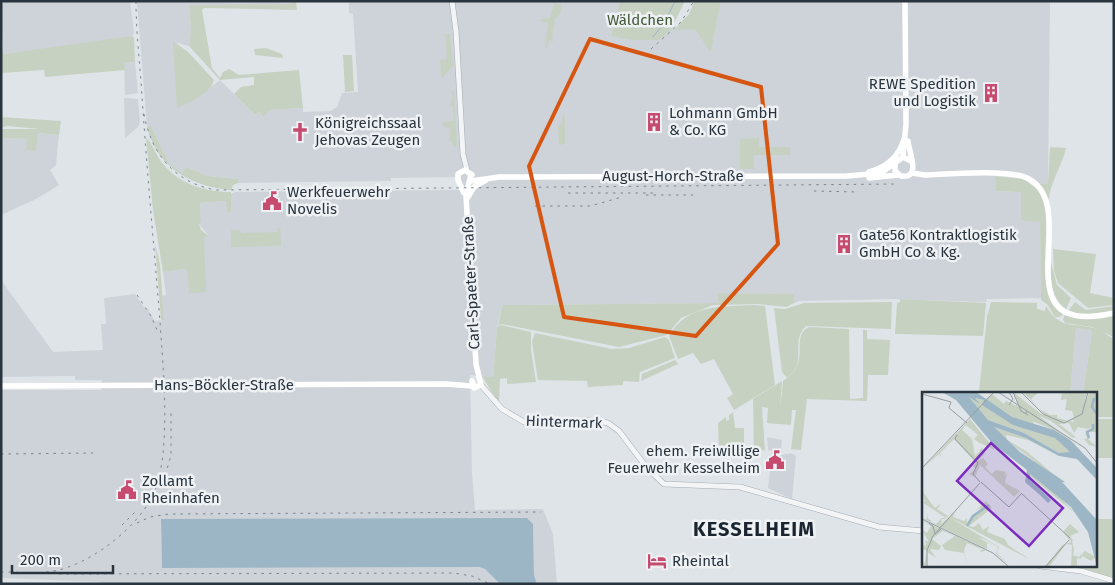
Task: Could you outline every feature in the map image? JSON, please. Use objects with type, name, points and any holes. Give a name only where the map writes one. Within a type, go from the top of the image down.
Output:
[{"type":"main road","points":[[905,1],[906,124],[903,158],[929,175]]},
{"type":"main road","points":[[906,124],[913,163],[912,172],[929,175],[1012,174],[1027,178],[1037,185],[1045,196],[1047,207],[1049,287],[1053,299],[1060,308],[1072,315],[1092,317],[1114,313]]},
{"type":"main road","points":[[860,175],[885,166],[894,158],[903,141],[906,124]]},
{"type":"main road","name":"August-Horch-Straße","points":[[467,172],[499,177],[847,176],[881,173],[903,158]]},
{"type":"main road","points":[[895,164],[895,171],[898,175]]},
{"type":"main road","name":"Carl-Spaeter-Straße","points":[[466,199],[472,183],[467,172],[458,176],[466,199],[476,382]]},
{"type":"main road","name":"August-Horch-Straße","points":[[847,176],[871,178],[898,175],[906,177],[912,172]]},
{"type":"main road","name":"August-Horch-Straße","points":[[472,183],[499,177]]},
{"type":"main road","points":[[461,183],[472,183]]},
{"type":"main road","name":"Hans-Böckler-Straße","points":[[1,386],[446,384],[476,382]]},
{"type":"street","name":"Carl-Spaeter-Straße","points":[[452,1],[467,172]]},
{"type":"street","name":"Hintermark","points":[[476,382],[502,409],[517,420],[534,424],[594,420],[608,422],[619,430],[647,468],[664,484],[740,487],[879,528],[922,531]]},
{"type":"street","points":[[1056,568],[1081,571],[1114,581]]},
{"type":"highlighted area","points":[[590,39],[761,87],[778,244],[696,336],[564,317],[529,166]]},
{"type":"shaded area","points":[[1,1],[130,1],[134,33],[132,36],[80,45],[3,54]]},
{"type":"shaded area","points":[[137,1],[293,1],[293,4],[189,6],[191,27],[189,46],[173,42],[196,99],[220,80],[255,115],[258,112],[264,117],[270,110],[303,108],[303,112],[330,111],[337,107],[342,93],[358,92],[353,14],[349,13],[349,1],[620,1],[611,36],[659,40],[673,28],[675,30],[695,30],[711,51],[721,1],[1050,1],[1048,184],[1039,184],[1023,174],[995,173],[996,191],[1021,192],[1040,222],[1041,298],[987,299],[986,302],[894,299],[800,301],[794,303],[794,294],[719,293],[718,303],[502,305],[497,327],[493,378],[470,375],[472,473],[475,510],[543,509],[553,534],[557,584],[537,584],[534,575],[533,524],[525,518],[161,520],[162,568],[479,567],[485,569],[500,584],[103,584],[101,582],[1,578],[1,390],[101,390],[102,380],[75,380],[75,376],[1,377],[1,280],[53,352],[103,350],[101,324],[106,324],[104,298],[135,294],[155,321],[164,320],[162,296],[166,295],[163,272],[187,269],[204,236],[209,236],[199,224],[201,221],[200,203],[226,201],[231,212],[231,194],[235,192],[460,190],[458,177],[391,178],[391,181],[238,183],[238,179],[208,176],[186,167],[182,173],[169,163],[151,126],[147,126]],"holes":[[[230,378],[230,390],[167,390],[168,379]]]},
{"type":"shaded area","points":[[135,62],[138,93],[125,95],[124,63]]},
{"type":"shaded area","points":[[124,98],[138,99],[140,123],[125,138]]},
{"type":"shaded area","points":[[37,133],[59,135],[56,165],[50,170],[59,185],[36,199],[1,215],[1,138],[27,139],[36,151]]},
{"type":"shaded area","points":[[1076,328],[1092,331],[1083,392],[1070,392]]},
{"type":"shaded area","points":[[767,437],[782,440],[781,455],[791,453],[796,456],[792,499],[768,488],[772,451],[768,450]]},
{"type":"green space","points":[[293,1],[296,1],[297,10],[204,8],[202,10],[212,68],[220,78],[223,72],[229,69],[239,75],[299,70],[303,108],[270,110],[264,117],[258,112],[255,115],[234,94],[241,87],[254,85],[254,77],[220,80],[189,46],[191,27],[189,5],[293,4]]},
{"type":"green space","name":"Wäldchen","points":[[620,1],[685,1],[673,25],[674,27],[659,40],[632,40],[611,36]]},
{"type":"green space","points":[[695,1],[721,1],[711,52],[695,30],[674,30],[689,14]]},
{"type":"green space","points":[[554,3],[562,5],[560,14],[555,19],[552,39],[556,41],[549,40],[547,49],[545,48],[548,23],[540,21],[541,19],[550,18]]},
{"type":"green space","points":[[443,34],[450,34],[453,66],[442,78],[440,60],[447,59],[446,38]]},
{"type":"green space","points":[[132,36],[134,38],[135,62],[124,63],[125,70],[45,77],[44,70],[1,73],[1,45],[4,54]]},
{"type":"green space","points":[[173,41],[188,52],[214,80],[209,89],[204,93],[177,108]]},
{"type":"green space","points":[[266,48],[282,54],[283,58],[255,55],[254,49]]},
{"type":"green space","points":[[343,55],[352,55],[354,91],[345,92]]},
{"type":"green space","points":[[454,90],[457,146],[454,147],[452,141],[449,141],[451,129],[443,126],[443,122],[454,121],[453,106],[446,106],[451,105],[453,94],[451,93]]},
{"type":"green space","points":[[563,115],[565,116],[565,144],[559,145],[558,126],[561,124]]},
{"type":"green space","points":[[1,117],[61,121],[59,135],[38,133],[36,151],[26,150],[27,139],[1,138],[1,129],[39,129],[7,126],[1,128]]},
{"type":"green space","points":[[147,126],[151,126],[169,163],[182,173],[186,167],[208,176],[238,179],[238,183],[233,185],[231,190],[217,188],[190,179],[178,172],[158,153]]},
{"type":"green space","points":[[146,137],[162,163],[176,176],[202,188],[231,192],[231,212],[227,212],[226,201],[200,203],[201,221],[199,224],[201,230],[209,236],[204,237],[206,292],[189,293],[187,269],[163,272],[153,210]]},
{"type":"green space","points":[[759,138],[759,147],[766,147],[766,143],[769,143],[770,147],[790,147],[790,157],[789,155],[754,155],[754,169],[740,169],[740,139]]},
{"type":"green space","points":[[1050,147],[1066,148],[1053,183],[1049,204],[1039,184],[1048,184]]},
{"type":"green space","points":[[995,176],[1024,179],[1041,192],[1046,219],[1046,285],[1055,306],[1063,314],[1060,317],[1055,317],[1047,304],[1041,300],[1040,222],[1021,220],[1021,192],[996,191]]},
{"type":"green space","points":[[280,222],[281,246],[231,247],[231,230],[238,230],[242,233],[277,232],[276,230],[280,227]]},
{"type":"green space","points":[[155,244],[160,264],[164,320],[161,320]]},
{"type":"green space","points":[[1053,249],[1096,254],[1090,293],[1114,298],[1114,305],[1088,308],[1058,283],[1054,271]]},
{"type":"green space","points":[[1050,259],[1057,285],[1071,298],[1066,309],[1057,298],[1052,287]]},
{"type":"green space","points":[[718,293],[794,294],[794,303],[786,307],[757,304],[713,305],[681,318],[667,335],[619,347],[501,324],[498,326],[502,305],[718,303]]},
{"type":"green space","points":[[900,299],[986,303],[983,336],[895,334],[897,303],[900,302]]},
{"type":"green space","points":[[892,302],[891,329],[806,326],[801,332],[799,339],[797,365],[787,378],[782,372],[774,308],[785,309],[804,303]]},
{"type":"green space","points":[[991,302],[1037,303],[1037,309],[1045,311],[1046,306],[1063,323],[1097,329],[1114,339],[1114,417],[1098,417],[1098,392],[1083,392],[1092,331],[1076,328],[1070,392],[979,391],[987,317]]},
{"type":"green space","points":[[1075,302],[1086,310],[1114,306],[1114,311],[1081,315],[1069,310]]},
{"type":"green space","points":[[765,306],[775,385],[734,410],[727,398],[733,394],[714,359],[701,364],[693,353],[678,359],[669,336],[677,325],[696,312],[718,307]]},
{"type":"green space","points":[[1065,315],[1091,319],[1114,315],[1114,337],[1092,327],[1065,323],[1063,319]]},
{"type":"green space","points":[[501,325],[531,332],[531,350],[536,382],[507,384],[507,378],[500,379],[499,404],[482,376],[493,377],[497,327]]},
{"type":"green space","points":[[809,327],[849,329],[850,399],[863,398],[863,330],[867,330],[867,339],[890,340],[888,375],[868,375],[867,401],[807,399],[801,450],[791,449],[796,410],[792,410],[791,425],[767,423],[768,408],[762,407],[765,450],[758,451],[758,455],[754,455],[753,399],[782,381],[780,409],[783,381],[797,367],[801,337],[803,331]]},
{"type":"green space","points":[[535,333],[612,349],[629,348],[665,337],[669,340],[675,358],[640,372],[639,382],[623,381],[623,385],[588,387],[587,381],[538,380],[532,342]]},
{"type":"green space","points":[[675,360],[678,364],[641,381],[642,374]]},
{"type":"green space","points":[[733,412],[735,428],[744,428],[744,457],[741,456],[740,443],[735,443],[734,451],[719,451],[718,423],[726,417],[726,421],[729,420],[729,415]]},
{"type":"green space","points":[[1098,419],[1114,419],[1114,458],[1098,458]]},
{"type":"green space","points":[[1098,519],[1114,519],[1114,579],[1082,570],[1082,568],[1098,568]]},
{"type":"water","points":[[527,518],[533,524],[534,575],[537,584],[500,584],[485,569],[479,567],[162,568],[161,519]]},
{"type":"waterway","points":[[653,37],[665,22],[675,1]]},
{"type":"railway","points":[[1,572],[35,573],[54,571],[83,561],[97,553],[136,520],[153,495],[159,478],[163,457],[164,386],[137,37],[136,1]]},
{"type":"railway","points":[[651,49],[681,22],[694,1]]},
{"type":"railway","points":[[144,114],[152,142],[167,164],[188,181],[216,190],[898,184]]},
{"type":"railway","points":[[814,191],[859,192]]},
{"type":"railway","points":[[568,193],[653,193]]},
{"type":"railway","points":[[646,195],[693,195]]},
{"type":"railway","points":[[535,206],[590,206],[622,197]]},
{"type":"railway","points":[[137,295],[151,316],[157,330]]},
{"type":"railway","points":[[165,475],[171,456],[171,411]]},
{"type":"railway","points":[[1,454],[93,453]]},
{"type":"railway","points":[[122,525],[138,509]]},
{"type":"railway","points":[[137,523],[150,517],[169,514],[541,512]]},
{"type":"railway","points":[[59,574],[453,573],[472,576],[490,584]]},
{"type":"place","name":"REWE Spedition und Logistik","points":[[991,93]]},
{"type":"place","name":"Lohmann GmbH & Co. KG","points":[[654,122]]},
{"type":"place","name":"Königreichssaal Jehovas Zeugen","points":[[300,132]]},
{"type":"place","name":"Werkfeuerwehr Novelis","points":[[272,201]]},
{"type":"place","name":"Gate56 Kontraktlogistik GmbH Co & Kg.","points":[[844,244]]},
{"type":"place","name":"ehem. Freiwillige Feuerwehr Kesselheim","points":[[775,460]]},
{"type":"place","name":"Zollamt Rheinhafen","points":[[127,490]]},
{"type":"place","name":"Rheintal","points":[[657,561]]},
{"type":"district","name":"KESSELHEIM","points":[[754,529]]}]
